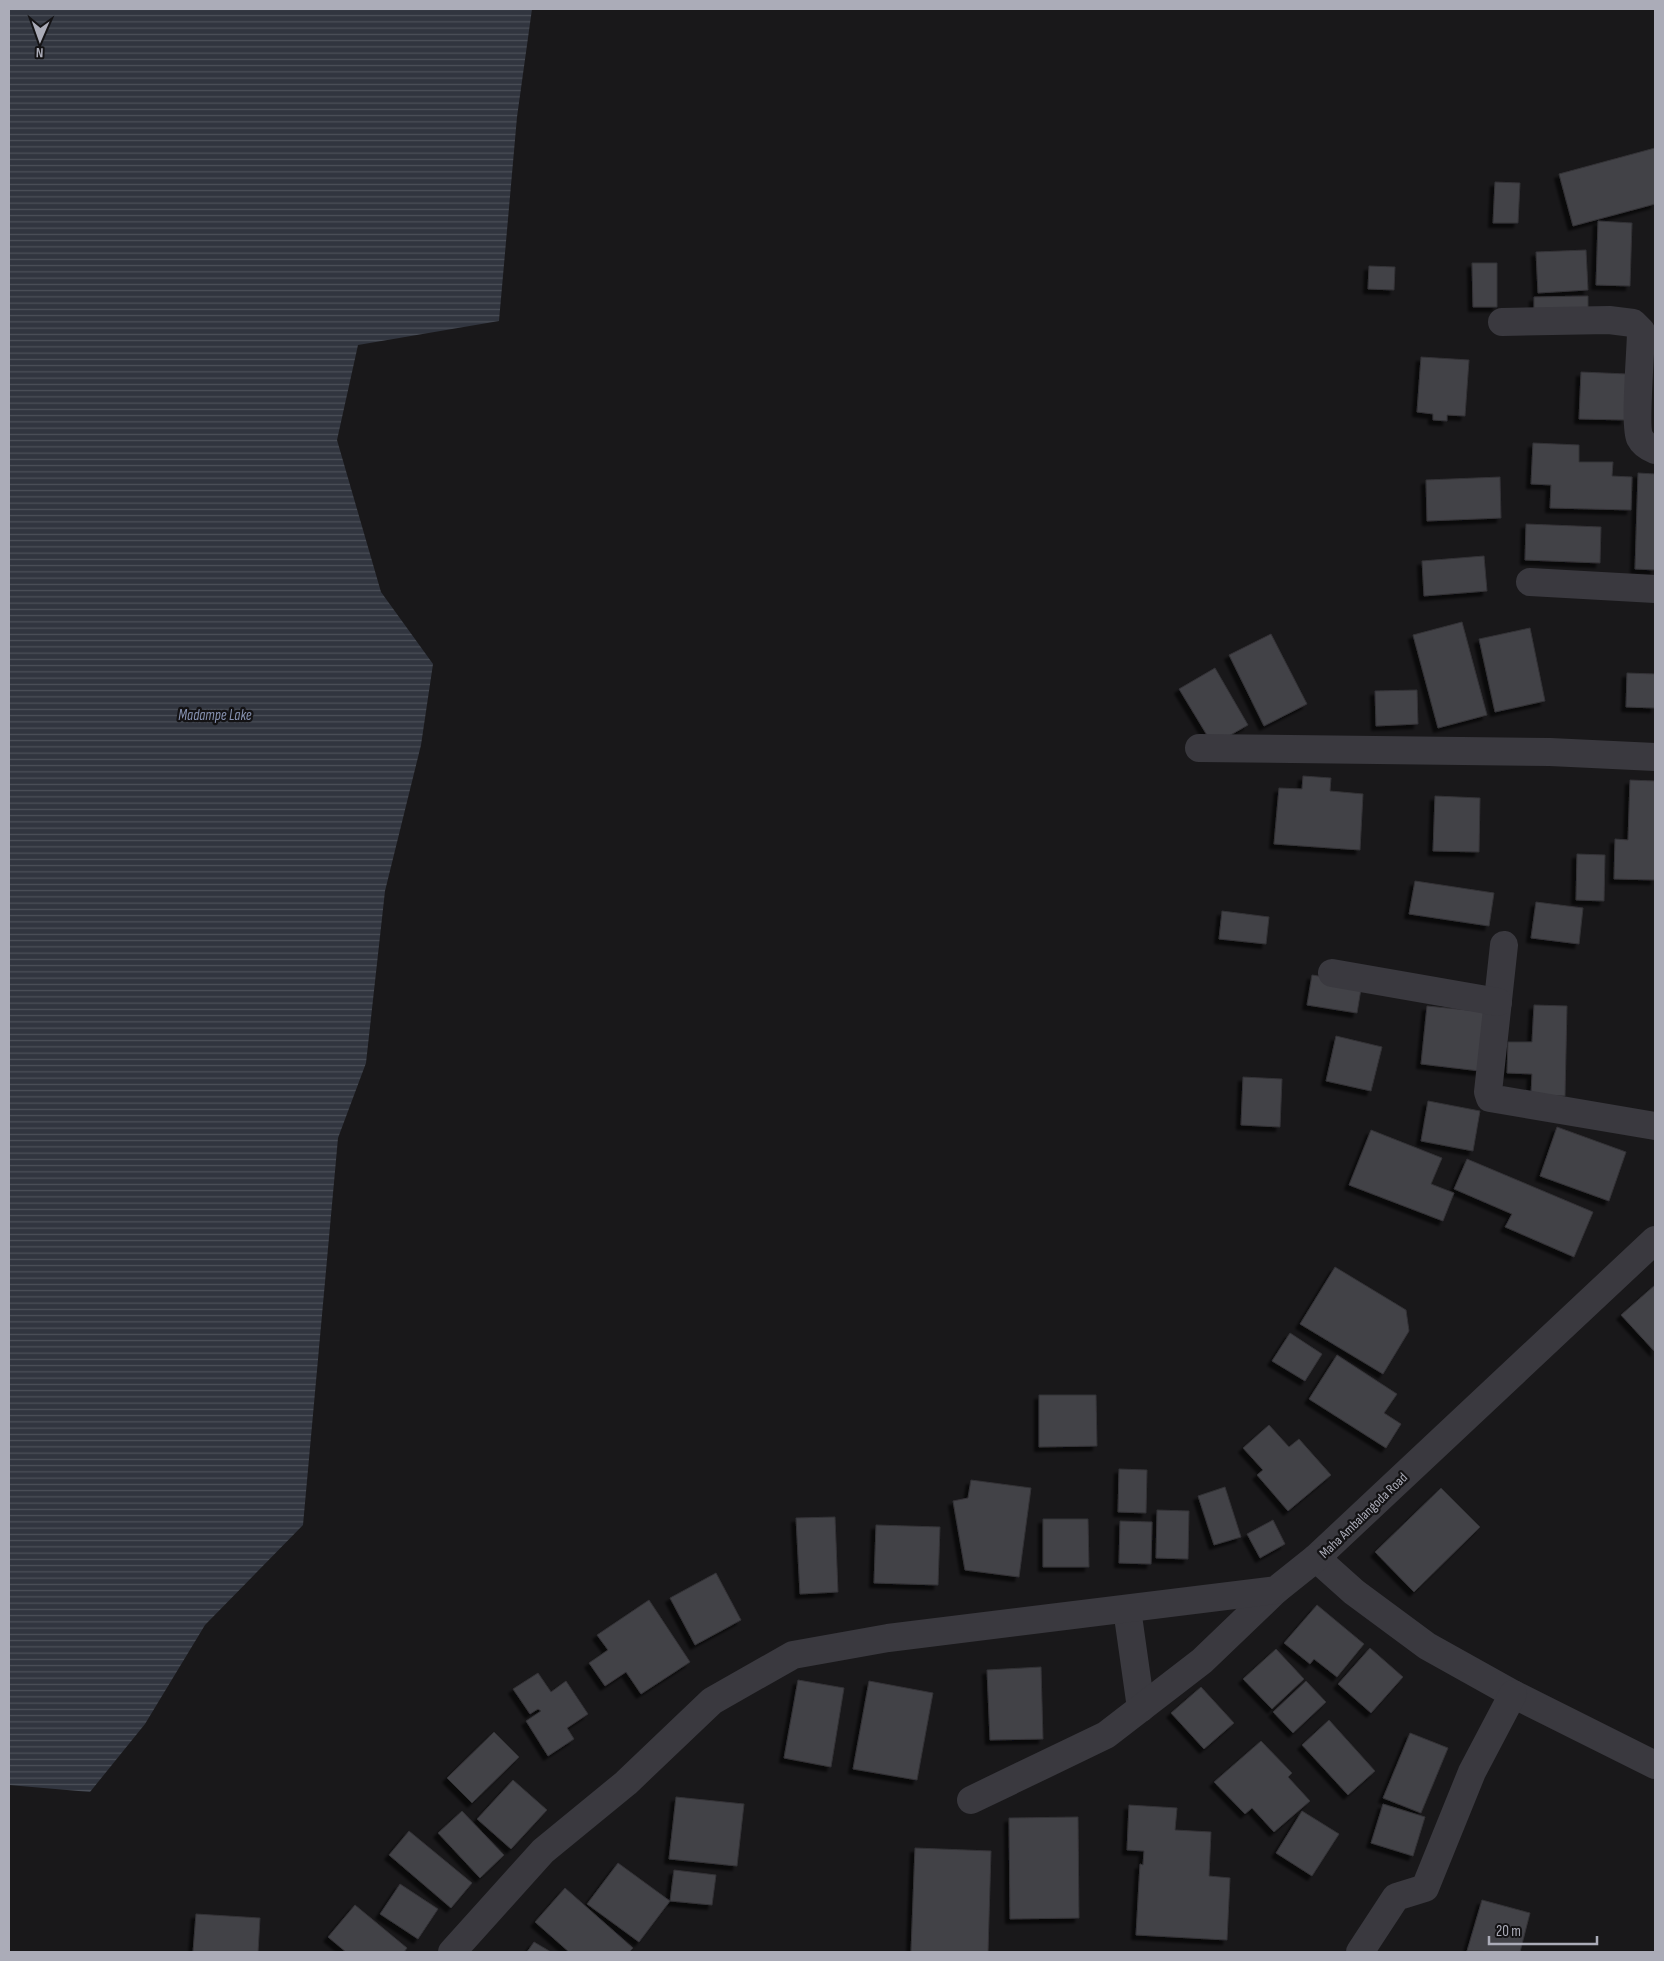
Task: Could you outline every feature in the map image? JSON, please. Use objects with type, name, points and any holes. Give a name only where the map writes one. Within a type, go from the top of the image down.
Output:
[{"type":"street","points":[[1502,322],[1609,320],[1633,323],[1641,331],[1638,413],[1640,438],[1649,448],[1655,450]]},
{"type":"street","points":[[1530,582],[1655,589]]},
{"type":"street","points":[[1200,748],[1550,752],[1655,757]]},
{"type":"street","points":[[1504,945],[1488,1092],[1490,1098],[1655,1126]]},
{"type":"street","points":[[1332,973],[1498,1002]]},
{"type":"street","name":"Maha Ambalangoda Road","points":[[1655,1240],[1316,1558],[1354,1592],[1426,1646],[1513,1694],[1655,1765]]},
{"type":"street","points":[[971,1800],[1106,1735],[1202,1660],[1276,1590],[1316,1558]]},
{"type":"street","points":[[452,1952],[543,1851],[626,1783],[712,1702],[793,1654],[888,1638],[1276,1590]]},
{"type":"street","points":[[1127,1609],[1141,1708]]},
{"type":"street","points":[[1360,1952],[1396,1896],[1425,1888],[1472,1772],[1513,1694]]},
{"type":"water","name":"Madampe Lake","points":[[9,9],[532,9],[517,117],[499,321],[358,345],[337,440],[381,592],[433,664],[421,745],[385,891],[366,1063],[338,1138],[303,1525],[205,1625],[145,1724],[90,1792],[9,1785]]},
{"type":"building","points":[[1655,148],[1655,204],[1573,226],[1559,174]]},
{"type":"building","points":[[1495,182],[1520,183],[1518,223],[1493,223]]},
{"type":"building","points":[[1598,221],[1632,223],[1630,286],[1596,285]]},
{"type":"building","points":[[1586,250],[1588,290],[1538,293],[1536,252]]},
{"type":"building","points":[[1472,263],[1497,263],[1497,307],[1473,307]]},
{"type":"building","points":[[1369,266],[1395,267],[1394,290],[1368,289]]},
{"type":"building","points":[[1588,296],[1588,315],[1534,315],[1534,297]]},
{"type":"building","points":[[1421,357],[1469,360],[1465,416],[1447,415],[1447,421],[1433,420],[1433,414],[1417,412]]},
{"type":"building","points":[[1581,372],[1627,374],[1625,420],[1579,419]]},
{"type":"building","points":[[1533,443],[1579,445],[1579,462],[1613,462],[1612,476],[1632,477],[1631,510],[1550,508],[1551,485],[1531,484]]},
{"type":"building","points":[[1638,473],[1655,474],[1655,570],[1635,569]]},
{"type":"building","points":[[1500,477],[1501,518],[1427,521],[1426,480]]},
{"type":"building","points":[[1526,524],[1601,527],[1600,563],[1525,560]]},
{"type":"building","points":[[1484,556],[1487,591],[1424,596],[1422,561]]},
{"type":"building","points":[[1462,622],[1487,715],[1438,728],[1413,635]]},
{"type":"building","points":[[1530,628],[1545,701],[1495,712],[1479,639]]},
{"type":"building","points":[[1271,634],[1307,704],[1264,726],[1229,655]]},
{"type":"building","points":[[1215,668],[1248,725],[1213,745],[1179,689]]},
{"type":"building","points":[[1627,673],[1655,674],[1655,708],[1626,707]]},
{"type":"building","points":[[1417,690],[1418,724],[1376,726],[1375,691]]},
{"type":"building","points":[[1303,776],[1331,778],[1330,791],[1363,794],[1360,850],[1274,844],[1279,788],[1302,789]]},
{"type":"building","points":[[1630,780],[1655,781],[1655,880],[1614,879],[1615,839],[1628,840]]},
{"type":"building","points":[[1435,796],[1480,798],[1479,852],[1433,851]]},
{"type":"building","points":[[1577,854],[1605,855],[1604,901],[1576,900]]},
{"type":"building","points":[[1415,881],[1494,893],[1489,926],[1409,914]]},
{"type":"building","points":[[1536,902],[1583,908],[1579,944],[1531,938]]},
{"type":"building","points":[[1222,911],[1269,917],[1266,944],[1219,939]]},
{"type":"building","points":[[1312,975],[1362,983],[1357,1013],[1307,1005]]},
{"type":"building","points":[[1534,1005],[1567,1006],[1565,1096],[1531,1095],[1532,1074],[1507,1073],[1508,1042],[1532,1042]]},
{"type":"building","points":[[1427,1006],[1487,1012],[1480,1071],[1421,1064]]},
{"type":"building","points":[[1336,1036],[1382,1047],[1371,1091],[1326,1081]]},
{"type":"building","points":[[1243,1077],[1282,1079],[1280,1127],[1241,1125]]},
{"type":"building","points":[[1428,1101],[1480,1111],[1473,1151],[1421,1141]]},
{"type":"building","points":[[1557,1127],[1626,1152],[1609,1201],[1540,1176]]},
{"type":"building","points":[[1371,1130],[1442,1158],[1431,1184],[1454,1193],[1443,1221],[1349,1185]]},
{"type":"building","points":[[1467,1159],[1593,1212],[1574,1257],[1505,1227],[1512,1214],[1454,1189]]},
{"type":"building","points":[[1335,1267],[1406,1310],[1409,1331],[1383,1374],[1300,1324]]},
{"type":"building","points":[[1655,1285],[1655,1352],[1621,1315]]},
{"type":"building","points":[[1290,1333],[1322,1354],[1305,1381],[1272,1361]]},
{"type":"building","points":[[1337,1355],[1397,1394],[1384,1413],[1401,1424],[1386,1448],[1309,1399]]},
{"type":"building","points":[[1039,1395],[1096,1395],[1097,1446],[1039,1447]]},
{"type":"building","points":[[1269,1425],[1289,1447],[1299,1439],[1331,1475],[1288,1511],[1257,1475],[1263,1470],[1243,1448]]},
{"type":"building","points":[[1119,1469],[1147,1470],[1146,1513],[1118,1512]]},
{"type":"building","points":[[971,1480],[1031,1488],[1019,1577],[965,1570],[953,1501],[968,1498]]},
{"type":"building","points":[[1225,1487],[1241,1537],[1214,1545],[1198,1496]]},
{"type":"building","points":[[1441,1488],[1480,1527],[1414,1592],[1375,1552]]},
{"type":"building","points":[[1157,1510],[1189,1511],[1188,1559],[1156,1558]]},
{"type":"building","points":[[835,1517],[838,1592],[800,1594],[796,1518]]},
{"type":"building","points":[[1043,1519],[1088,1519],[1089,1567],[1043,1567]]},
{"type":"building","points":[[1273,1520],[1285,1544],[1260,1558],[1247,1534]]},
{"type":"building","points":[[1120,1521],[1152,1522],[1151,1564],[1119,1563]]},
{"type":"building","points":[[876,1525],[940,1527],[938,1585],[874,1583]]},
{"type":"building","points":[[716,1573],[741,1620],[695,1645],[670,1598]]},
{"type":"building","points":[[649,1600],[690,1662],[641,1694],[626,1672],[605,1686],[589,1663],[608,1650],[597,1635]]},
{"type":"building","points":[[1317,1605],[1364,1644],[1337,1677],[1314,1659],[1310,1664],[1284,1643]]},
{"type":"building","points":[[1370,1648],[1403,1677],[1371,1713],[1338,1684]]},
{"type":"building","points":[[1276,1649],[1304,1679],[1272,1709],[1243,1679]]},
{"type":"building","points":[[1041,1667],[1043,1739],[990,1740],[987,1670]]},
{"type":"building","points":[[538,1673],[551,1692],[566,1681],[588,1714],[567,1728],[574,1739],[548,1756],[526,1721],[541,1711],[538,1709],[530,1714],[513,1689]]},
{"type":"building","points":[[798,1680],[844,1688],[831,1767],[784,1758]]},
{"type":"building","points":[[869,1681],[933,1693],[917,1780],[853,1769]]},
{"type":"building","points":[[1306,1681],[1326,1702],[1293,1733],[1273,1712]]},
{"type":"building","points":[[1201,1687],[1234,1723],[1204,1749],[1171,1713]]},
{"type":"building","points":[[1329,1720],[1375,1771],[1348,1795],[1302,1745]]},
{"type":"building","points":[[494,1732],[519,1757],[472,1803],[447,1778]]},
{"type":"building","points":[[1410,1733],[1448,1748],[1421,1813],[1383,1798]]},
{"type":"building","points":[[1261,1741],[1292,1773],[1288,1777],[1310,1801],[1274,1832],[1252,1808],[1245,1814],[1214,1782]]},
{"type":"building","points":[[513,1780],[547,1810],[511,1849],[477,1819]]},
{"type":"building","points":[[676,1797],[744,1804],[737,1866],[669,1859]]},
{"type":"building","points":[[1383,1804],[1425,1817],[1413,1856],[1371,1843]]},
{"type":"building","points":[[1129,1805],[1177,1808],[1175,1830],[1211,1832],[1209,1876],[1230,1878],[1227,1940],[1136,1935],[1140,1864],[1143,1865],[1144,1851],[1127,1850]]},
{"type":"building","points":[[462,1811],[504,1855],[480,1878],[438,1833]]},
{"type":"building","points":[[1302,1811],[1339,1834],[1312,1876],[1276,1853]]},
{"type":"building","points":[[1078,1817],[1079,1918],[1010,1919],[1009,1818]]},
{"type":"building","points":[[409,1831],[472,1883],[451,1908],[389,1855]]},
{"type":"building","points":[[915,1848],[991,1851],[988,1952],[911,1952]]},
{"type":"building","points":[[618,1863],[670,1901],[639,1942],[587,1904]]},
{"type":"building","points":[[674,1870],[716,1875],[712,1905],[670,1901]]},
{"type":"building","points":[[400,1884],[438,1909],[418,1939],[380,1914]]},
{"type":"building","points":[[565,1888],[633,1948],[629,1952],[569,1952],[535,1922]]},
{"type":"building","points":[[1482,1900],[1530,1913],[1520,1952],[1467,1951]]},
{"type":"building","points":[[355,1905],[407,1948],[404,1952],[346,1952],[328,1937]]},
{"type":"building","points":[[196,1914],[260,1918],[258,1952],[193,1952]]},
{"type":"building","points":[[534,1942],[551,1952],[527,1952]]}]
